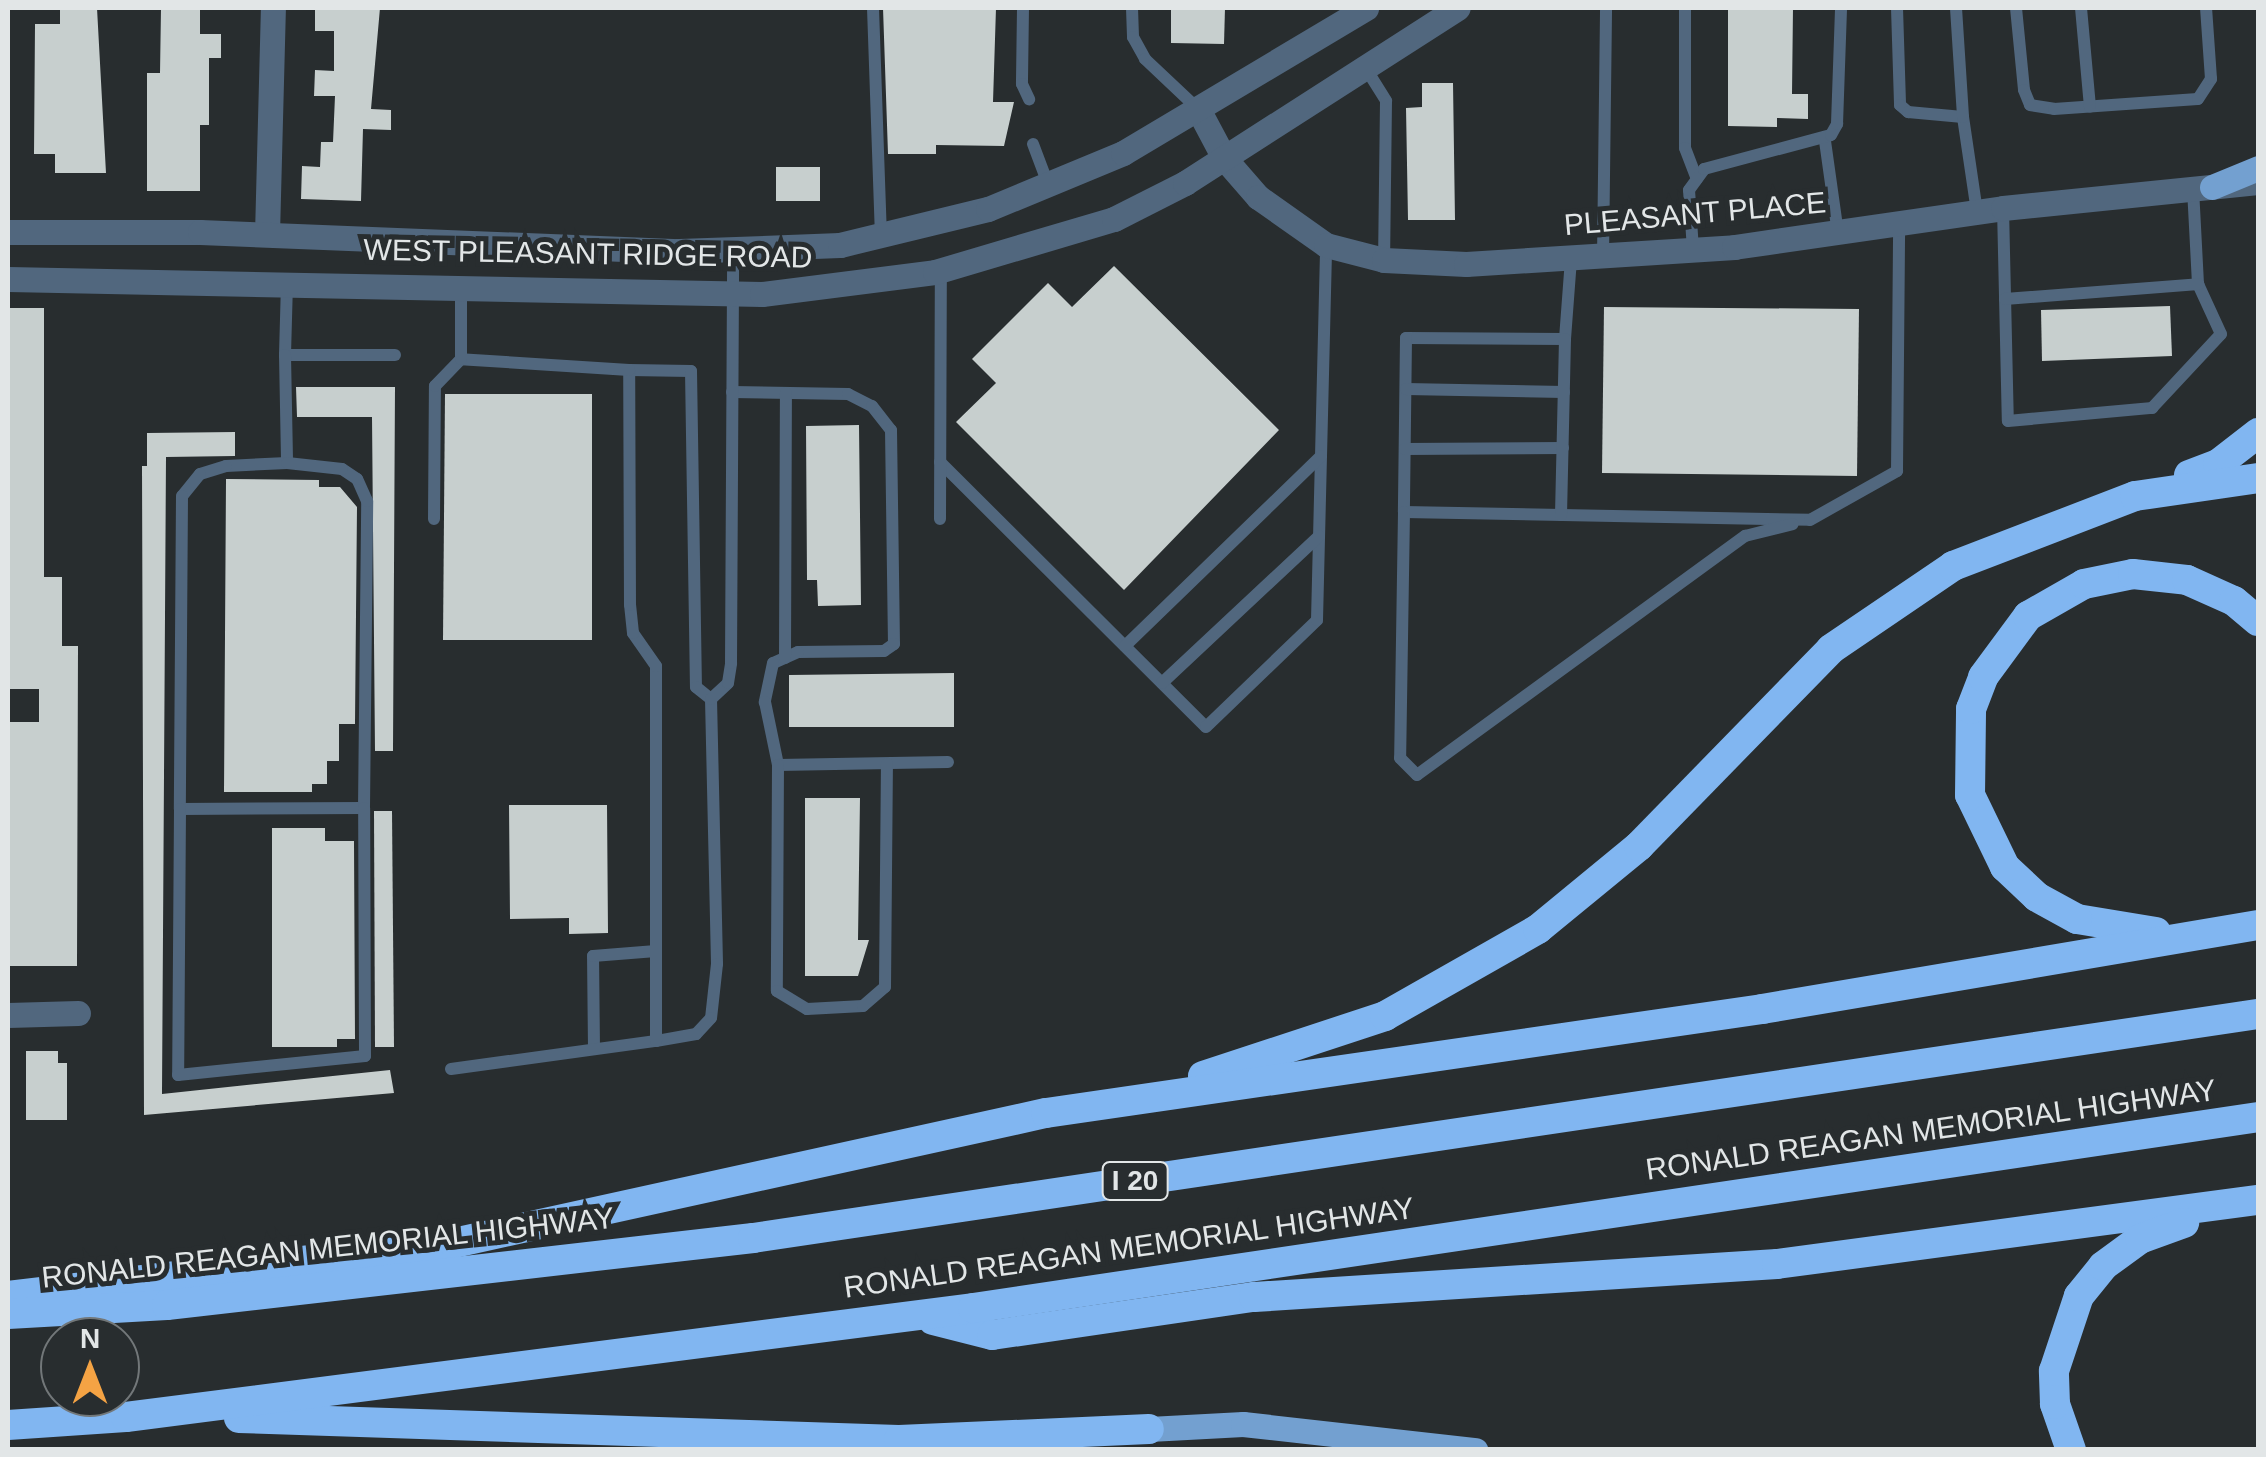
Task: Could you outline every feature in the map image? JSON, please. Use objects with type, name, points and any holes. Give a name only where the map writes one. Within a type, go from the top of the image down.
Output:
[{"type":"highway","points":[[8,1296],[454,1243],[1046,1114],[1309,1044],[1385,1016],[1477,968],[1598,883],[1792,686],[1895,600],[1954,566],[2218,464],[2258,432]]},
{"type":"highway","points":[[2135,496],[2258,478]]},
{"type":"highway","points":[[2188,934],[2126,931],[2078,919],[2037,897],[2005,867],[1970,795],[1971,709],[1983,677],[2028,616],[2084,584],[2133,574],[2187,580],[2258,621]]},
{"type":"highway","points":[[1046,1114],[1866,993],[2188,934],[2258,925]]},
{"type":"highway","name":"RONALD REAGAN MEMORIAL HIGHWAY","points":[[8,1314],[167,1305],[714,1243],[2258,1014]]},
{"type":"highway","name":"RONALD REAGAN MEMORIAL HIGHWAY","points":[[140,1415],[916,1316],[2258,1117]]},
{"type":"highway","points":[[916,1316],[992,1334],[1254,1297],[1777,1264],[2258,1202]]},
{"type":"highway","points":[[2070,1450],[2055,1404],[2054,1371],[2061,1335],[2102,1266],[2140,1239],[2258,1202]]},
{"type":"highway","points":[[126,1417],[443,1420],[882,1440],[1149,1429]]},
{"type":"highway","name":"RONALD REAGAN MEMORIAL HIGHWAY","points":[[8,1426],[126,1417]]},
{"type":"main road","points":[[2202,188],[2258,168]]},
{"type":"main road","points":[[1149,1429],[1243,1424],[1476,1450]]},
{"type":"street","points":[[267,234],[273,8]]},
{"type":"street","name":"WEST PLEASANT RIDGE ROAD","points":[[8,232],[267,234],[733,252],[880,237],[988,209],[1122,153],[1366,8]]},
{"type":"street","name":"WEST PLEASANT RIDGE ROAD","points":[[8,279],[733,293],[852,286],[941,271],[1114,219],[1224,158],[1458,8]]},
{"type":"street","name":"PLEASANT PLACE","points":[[1198,109],[1224,158],[1258,197],[1326,245],[1384,260],[1603,258],[1838,234],[1990,210],[2258,182]]},
{"type":"street","points":[[8,1015],[78,1014]]},
{"type":"lane","points":[[873,8],[880,237]]},
{"type":"lane","points":[[1023,8],[1022,84],[1029,99]]},
{"type":"lane","points":[[1132,8],[1133,38],[1145,59],[1198,109]]},
{"type":"lane","points":[[1603,258],[1606,8]]},
{"type":"lane","points":[[1684,8],[1685,148],[1697,179]]},
{"type":"lane","points":[[1692,250],[1689,190],[1704,169],[1825,141],[1837,124],[1840,8]]},
{"type":"lane","points":[[1897,8],[1900,104],[1908,112],[1963,117]]},
{"type":"lane","points":[[1956,8],[1963,117],[1990,210],[2005,299],[2008,421],[2152,408],[2220,334],[2198,284],[2202,188]]},
{"type":"lane","points":[[2016,8],[2030,104],[2090,107],[2198,98],[2211,80],[2206,8]]},
{"type":"lane","points":[[2081,8],[2090,107]]},
{"type":"lane","points":[[1364,65],[1386,101],[1384,260]]},
{"type":"lane","points":[[1825,141],[1838,234]]},
{"type":"lane","points":[[1034,144],[1048,184]]},
{"type":"lane","points":[[1565,339],[1406,338],[1400,758],[1416,775],[1744,536],[1810,520],[1897,470],[1899,225]]},
{"type":"lane","points":[[940,462],[1206,726],[1317,620],[1326,245]]},
{"type":"lane","points":[[710,699],[728,683],[732,663],[733,252]]},
{"type":"lane","points":[[1562,515],[1565,339],[1571,259]]},
{"type":"lane","points":[[940,519],[941,271]]},
{"type":"lane","points":[[287,282],[287,464]]},
{"type":"lane","points":[[2005,299],[2198,284]]},
{"type":"lane","points":[[434,518],[435,386],[461,358],[461,286]]},
{"type":"lane","points":[[285,355],[395,355]]},
{"type":"lane","points":[[451,1068],[696,1034],[710,1018],[718,964],[710,699],[696,687],[691,371],[461,358]]},
{"type":"lane","points":[[629,370],[630,606],[633,633],[656,666],[656,1041]]},
{"type":"lane","points":[[1406,389],[1564,392]]},
{"type":"lane","points":[[732,392],[848,394],[872,406],[891,430],[894,644],[884,652],[785,658],[773,663],[766,702],[778,765],[778,991],[807,1009],[863,1006],[885,987],[887,764]]},
{"type":"lane","points":[[785,658],[786,393]]},
{"type":"lane","points":[[1404,449],[1562,448]]},
{"type":"lane","points":[[1124,646],[1321,456]]},
{"type":"lane","points":[[287,464],[342,469],[357,479],[367,500],[364,808],[365,1056],[178,1075],[182,496],[200,474],[226,466],[287,464]]},
{"type":"lane","points":[[1404,512],[1810,520]]},
{"type":"lane","points":[[1162,683],[1320,536]]},
{"type":"lane","points":[[778,765],[948,762]]},
{"type":"lane","points":[[180,809],[364,808]]},
{"type":"lane","points":[[594,1049],[593,956],[656,951]]},
{"type":"building","points":[[60,8],[97,8],[106,173],[55,173],[55,154],[34,154],[35,24],[60,24]]},
{"type":"building","points":[[161,8],[200,8],[200,34],[221,34],[221,58],[209,58],[209,125],[200,125],[200,191],[147,191],[147,73],[160,73]]},
{"type":"building","points":[[315,8],[380,8],[371,109],[391,110],[391,130],[363,129],[361,201],[301,199],[302,166],[320,167],[321,142],[333,142],[335,96],[314,96],[315,70],[334,71],[334,31],[315,31]]},
{"type":"building","points":[[883,8],[996,8],[993,102],[1014,102],[1004,146],[936,145],[936,154],[888,154]]},
{"type":"building","points":[[1171,8],[1225,8],[1224,44],[1171,43]]},
{"type":"building","points":[[1728,8],[1793,8],[1792,94],[1808,94],[1808,119],[1777,118],[1777,127],[1728,126]]},
{"type":"building","points":[[1422,83],[1453,83],[1455,220],[1408,220],[1406,108],[1422,107]]},
{"type":"building","points":[[776,167],[820,167],[820,201],[776,201]]},
{"type":"building","points":[[1114,266],[1279,430],[1124,590],[956,422],[996,383],[972,359],[1048,283],[1072,307]]},
{"type":"building","points":[[2170,306],[2172,356],[2042,361],[2041,310]]},
{"type":"building","points":[[1604,307],[1859,309],[1857,476],[1602,473]]},
{"type":"building","points":[[8,308],[44,308],[44,577],[62,577],[62,646],[78,646],[77,966],[8,966],[8,722],[39,722],[39,689],[8,689]]},
{"type":"building","points":[[296,387],[395,387],[393,751],[375,751],[372,417],[297,417]]},
{"type":"building","points":[[445,394],[592,394],[592,640],[443,640]]},
{"type":"building","points":[[859,425],[861,605],[818,606],[817,580],[807,580],[806,426]]},
{"type":"building","points":[[235,432],[235,456],[166,457],[162,1094],[390,1070],[394,1093],[144,1115],[142,466],[147,466],[147,433]]},
{"type":"building","points":[[226,479],[319,480],[319,487],[340,487],[357,507],[355,724],[339,724],[339,761],[327,761],[327,784],[312,784],[312,792],[224,792]]},
{"type":"building","points":[[954,673],[954,727],[789,727],[789,675]]},
{"type":"building","points":[[805,798],[860,798],[858,940],[869,940],[858,976],[805,976]]},
{"type":"building","points":[[509,805],[607,805],[608,933],[569,934],[569,918],[510,919]]},
{"type":"building","points":[[374,811],[392,811],[394,1047],[375,1047]]},
{"type":"building","points":[[272,828],[325,828],[325,841],[354,841],[355,1039],[337,1039],[337,1047],[272,1047]]},
{"type":"building","points":[[26,1051],[58,1051],[58,1063],[67,1063],[67,1120],[26,1120]]}]
